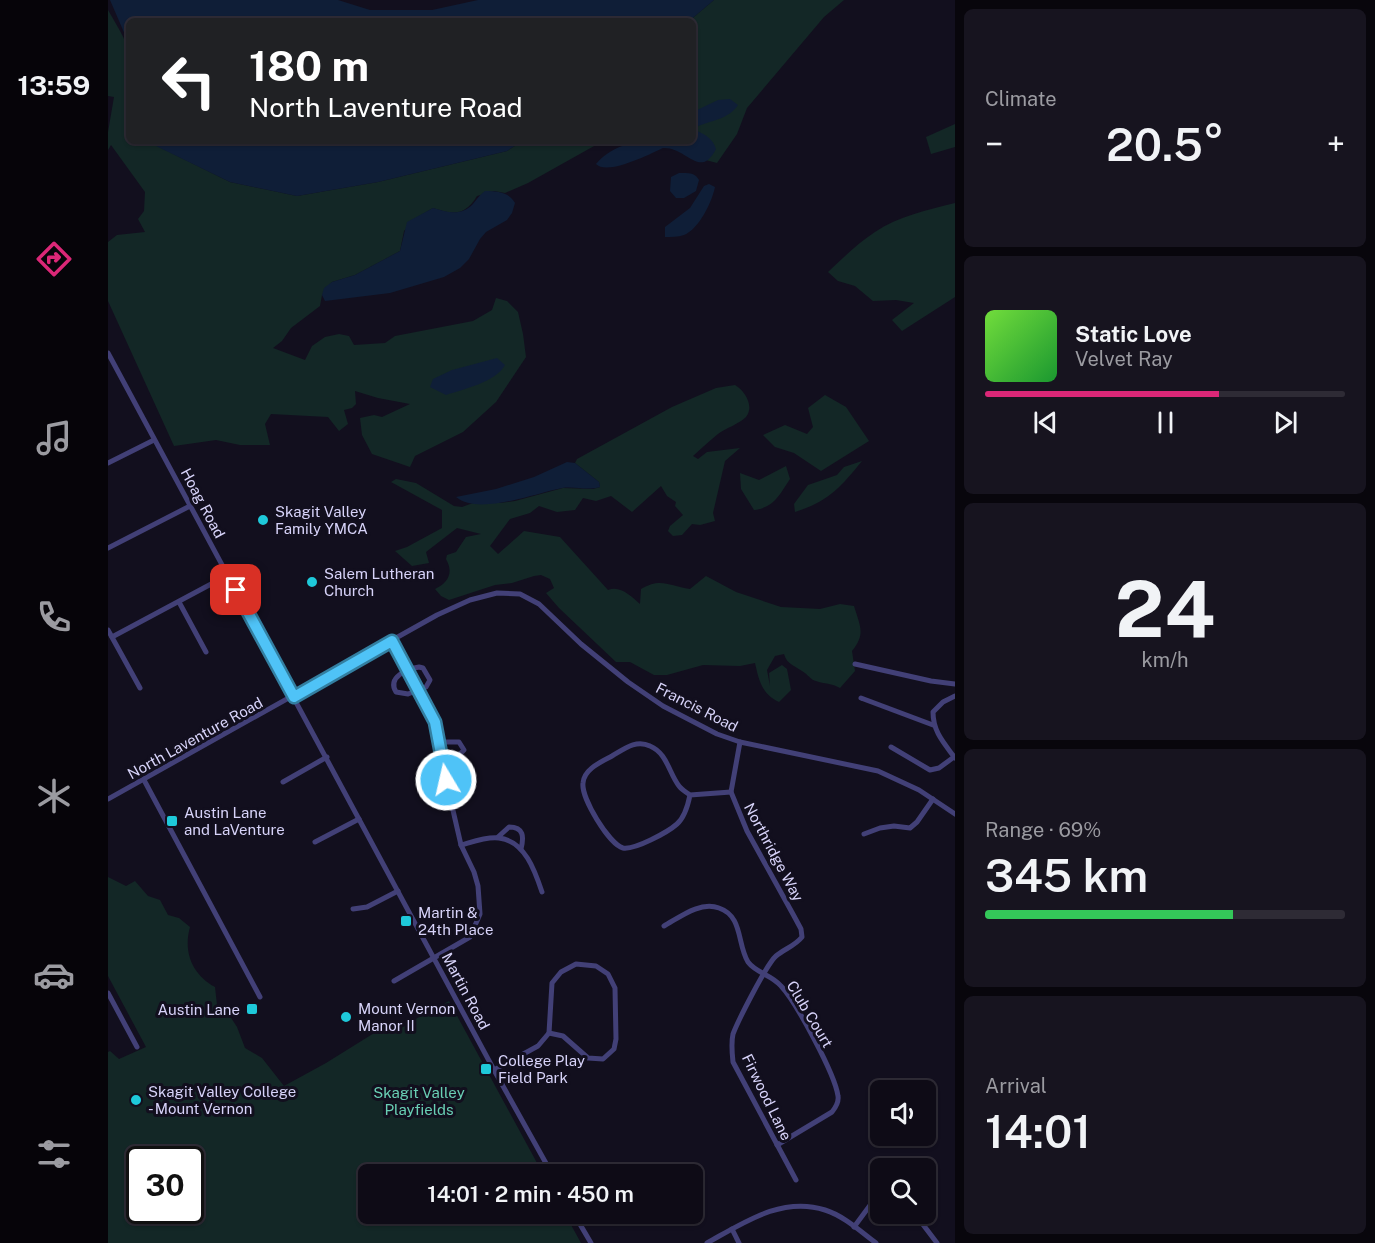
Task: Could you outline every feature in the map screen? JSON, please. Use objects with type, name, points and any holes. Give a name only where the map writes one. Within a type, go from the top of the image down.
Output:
[{"type":"street","name":"Hoag Road","points":[[108,353],[294,697]]},
{"type":"street","points":[[108,463],[154,440]]},
{"type":"street","points":[[108,549],[190,506]]},
{"type":"street","points":[[112,637],[228,575]]},
{"type":"street","name":"North Laventure Road","points":[[108,799],[437,615],[470,600],[497,593],[520,594]]},
{"type":"street","name":"Francis Road","points":[[520,594],[539,604],[604,664],[663,706],[717,734],[740,742],[878,771],[919,789],[955,814]]},
{"type":"street","points":[[179,602],[206,652]]},
{"type":"street","points":[[108,630],[140,688]]},
{"type":"street","points":[[392,641],[435,722],[461,844],[478,886],[480,914],[470,938],[394,981]]},
{"type":"street","points":[[855,664],[955,684]]},
{"type":"street","points":[[423,668],[430,680],[426,687],[402,694],[394,688],[396,678],[407,669],[423,668]]},
{"type":"street","points":[[891,747],[930,770],[939,768],[955,758],[933,725],[933,712],[943,702],[955,696]]},
{"type":"street","name":"Martin Road","points":[[294,697],[546,1164]]},
{"type":"street","points":[[861,698],[933,725]]},
{"type":"street","points":[[439,742],[459,742],[464,750],[456,758],[442,759],[429,764],[424,769],[426,777],[446,780]]},
{"type":"street","name":"Northridge Way","points":[[740,742],[731,792],[747,831],[798,922],[802,937]]},
{"type":"street","points":[[690,795],[685,814],[677,825],[633,848],[623,848],[614,844],[608,837],[586,799],[583,782],[594,766],[633,744],[641,743],[651,746],[663,756],[678,785],[690,795],[731,792]]},
{"type":"street","points":[[284,782],[327,757]]},
{"type":"street","points":[[144,780],[260,997]]},
{"type":"street","points":[[864,834],[894,826],[910,828],[933,799]]},
{"type":"street","points":[[315,842],[359,819]]},
{"type":"street","points":[[461,844],[498,837],[509,827],[516,827],[521,831],[523,837],[521,849]]},
{"type":"street","points":[[498,837],[521,849],[536,874],[542,892]]},
{"type":"street","points":[[353,909],[367,907],[398,891]]},
{"type":"street","name":"Club Court","points":[[664,926],[692,910],[706,906],[719,908],[732,916],[740,931],[749,963],[781,985],[818,1047],[838,1095],[838,1104],[832,1112],[777,1145]]},
{"type":"street","name":"Firwood Lane","points":[[796,1180],[733,1062],[731,1050],[733,1034],[764,973],[776,957],[802,937]]},
{"type":"street","points":[[494,1070],[538,1046],[549,1033],[552,983],[561,972],[576,964],[596,966],[608,974],[615,988],[616,1039],[614,1049],[603,1059],[588,1058],[563,1036],[549,1033]]},
{"type":"street","points":[[108,993],[137,1047]]},
{"type":"street","points":[[854,1227],[870,1205]]},
{"type":"street","points":[[707,1243],[764,1212],[804,1206],[825,1210],[876,1243]]},
{"type":"street","points":[[580,1224],[591,1243]]},
{"type":"street","points":[[923,1224],[937,1243]]},
{"type":"street","points":[[732,1229],[739,1243]]},
{"type":"green space","points":[[714,0],[844,0],[824,17],[747,108],[737,134],[717,163],[694,157],[694,144],[696,144],[696,18],[693,18]]},
{"type":"green space","points":[[108,10],[126,43],[126,144],[153,144],[230,182],[297,196],[378,182],[507,151],[518,144],[598,144],[528,183],[505,193],[494,191],[477,196],[468,207],[458,212],[433,208],[416,218],[404,231],[400,251],[355,275],[332,282],[322,295],[320,306],[291,328],[282,341],[273,348],[305,360],[312,346],[325,337],[339,334],[349,336],[354,345],[385,343],[395,336],[473,321],[492,310],[496,298],[507,301],[518,312],[526,357],[496,402],[463,432],[415,456],[410,467],[372,454],[362,435],[360,418],[374,415],[382,417],[410,404],[355,391],[356,404],[344,410],[348,424],[339,431],[328,417],[271,414],[265,424],[270,445],[240,445],[216,440],[174,446],[108,301],[108,242],[117,235],[145,232],[138,219],[144,211],[145,192],[111,145],[108,150],[108,132],[114,97],[108,96]]},
{"type":"green space","points":[[955,124],[955,147],[931,154],[926,137]]},
{"type":"green space","points":[[955,203],[955,297],[902,331],[892,320],[914,303],[896,300],[873,301],[855,286],[838,281],[828,272],[884,226],[914,214]]},
{"type":"green space","points":[[735,385],[745,394],[749,403],[746,417],[718,434],[693,456],[698,459],[707,452],[740,448],[725,461],[713,513],[715,521],[700,525],[692,524],[682,535],[673,536],[668,531],[670,526],[683,515],[675,506],[676,502],[667,496],[661,486],[632,512],[611,496],[596,501],[583,498],[575,510],[557,512],[539,506],[530,513],[510,519],[490,546],[498,554],[524,531],[560,537],[608,590],[621,590],[640,604],[641,589],[648,585],[665,583],[690,589],[706,576],[736,592],[781,607],[820,609],[840,604],[854,606],[860,625],[859,640],[852,651],[855,671],[840,688],[813,680],[790,663],[784,654],[775,656],[767,670],[770,686],[769,673],[782,665],[787,669],[791,690],[779,702],[765,691],[755,663],[740,666],[703,665],[667,675],[654,675],[630,662],[616,662],[546,593],[554,588],[550,579],[541,575],[495,585],[449,600],[441,596],[435,589],[448,577],[447,555],[456,552],[466,537],[481,534],[457,528],[426,552],[429,563],[412,566],[395,551],[442,528],[442,510],[391,482],[396,479],[416,483],[454,506],[462,507],[473,503],[515,501],[563,488],[593,489],[600,487],[599,482],[575,463],[577,459],[672,407],[716,388]]},
{"type":"green space","points":[[825,395],[846,407],[869,441],[821,471],[794,453],[775,447],[763,435],[785,425],[807,434],[813,427],[808,408]]},
{"type":"green space","points":[[862,461],[833,492],[817,503],[795,512],[794,504],[808,485],[837,475],[844,467]]},
{"type":"green space","points":[[786,466],[790,479],[779,495],[767,506],[754,510],[741,489],[740,473],[759,480]]},
{"type":"green space","name":"Skagit Valley Playfields","points":[[108,877],[126,886],[135,881],[148,896],[160,900],[168,915],[179,918],[190,927],[189,954],[195,969],[200,976],[215,987],[217,1005],[226,1010],[237,1027],[245,1048],[262,1058],[284,1086],[386,1027],[399,1025],[399,1028],[449,1001],[538,1164],[358,1164],[358,1224],[571,1224],[581,1243],[108,1243],[108,1052],[110,1051],[119,1059],[146,1047],[108,976]]},
{"type":"water","points":[[110,0],[338,0],[370,10],[432,10],[478,0],[714,0],[693,18],[126,18],[126,37]]},
{"type":"water","points":[[730,99],[738,105],[729,114],[696,127],[696,111],[718,100]]},
{"type":"water","points":[[696,127],[697,131],[711,140],[716,149],[704,162],[692,160],[672,149],[663,148],[619,166],[602,167],[596,164],[617,148],[628,144],[696,144]]},
{"type":"water","points":[[152,144],[518,144],[507,151],[378,182],[297,196],[230,182]]},
{"type":"water","points":[[679,173],[693,174],[699,180],[696,191],[684,198],[676,198],[670,191],[671,177]]},
{"type":"water","points":[[709,184],[715,187],[708,207],[695,227],[684,235],[665,237],[665,227],[690,208],[704,186]]},
{"type":"water","points":[[485,191],[509,196],[515,203],[512,213],[507,220],[486,232],[469,259],[460,268],[444,277],[390,293],[325,301],[322,295],[324,288],[332,282],[355,275],[400,251],[407,222],[433,208],[448,212],[462,211],[471,206]]},
{"type":"water","points":[[497,358],[505,365],[501,371],[479,384],[446,395],[430,387],[433,379],[452,370]]},
{"type":"water","points":[[567,462],[575,463],[599,482],[600,487],[562,488],[493,504],[466,502],[456,497],[496,489],[534,477]]},
{"type":"place","name":"Skagit Valley Family YMCA","points":[[263,520]]},
{"type":"place","name":"Salem Lutheran Church","points":[[312,582]]},
{"type":"place","name":"Austin Lane and LaVenture","points":[[172,821]]},
{"type":"place","name":"Martin & 24th Place","points":[[406,921]]},
{"type":"place","name":"Austin Lane","points":[[252,1009]]},
{"type":"place","name":"Mount Vernon Manor II","points":[[346,1017]]},
{"type":"place","name":"College Play Field Park","points":[[486,1069]]},
{"type":"place","name":"Skagit Valley College - Mount Vernon","points":[[136,1100]]},
{"type":"route","points":[[236,590],[294,697],[392,641],[435,722],[446,780]]}]
